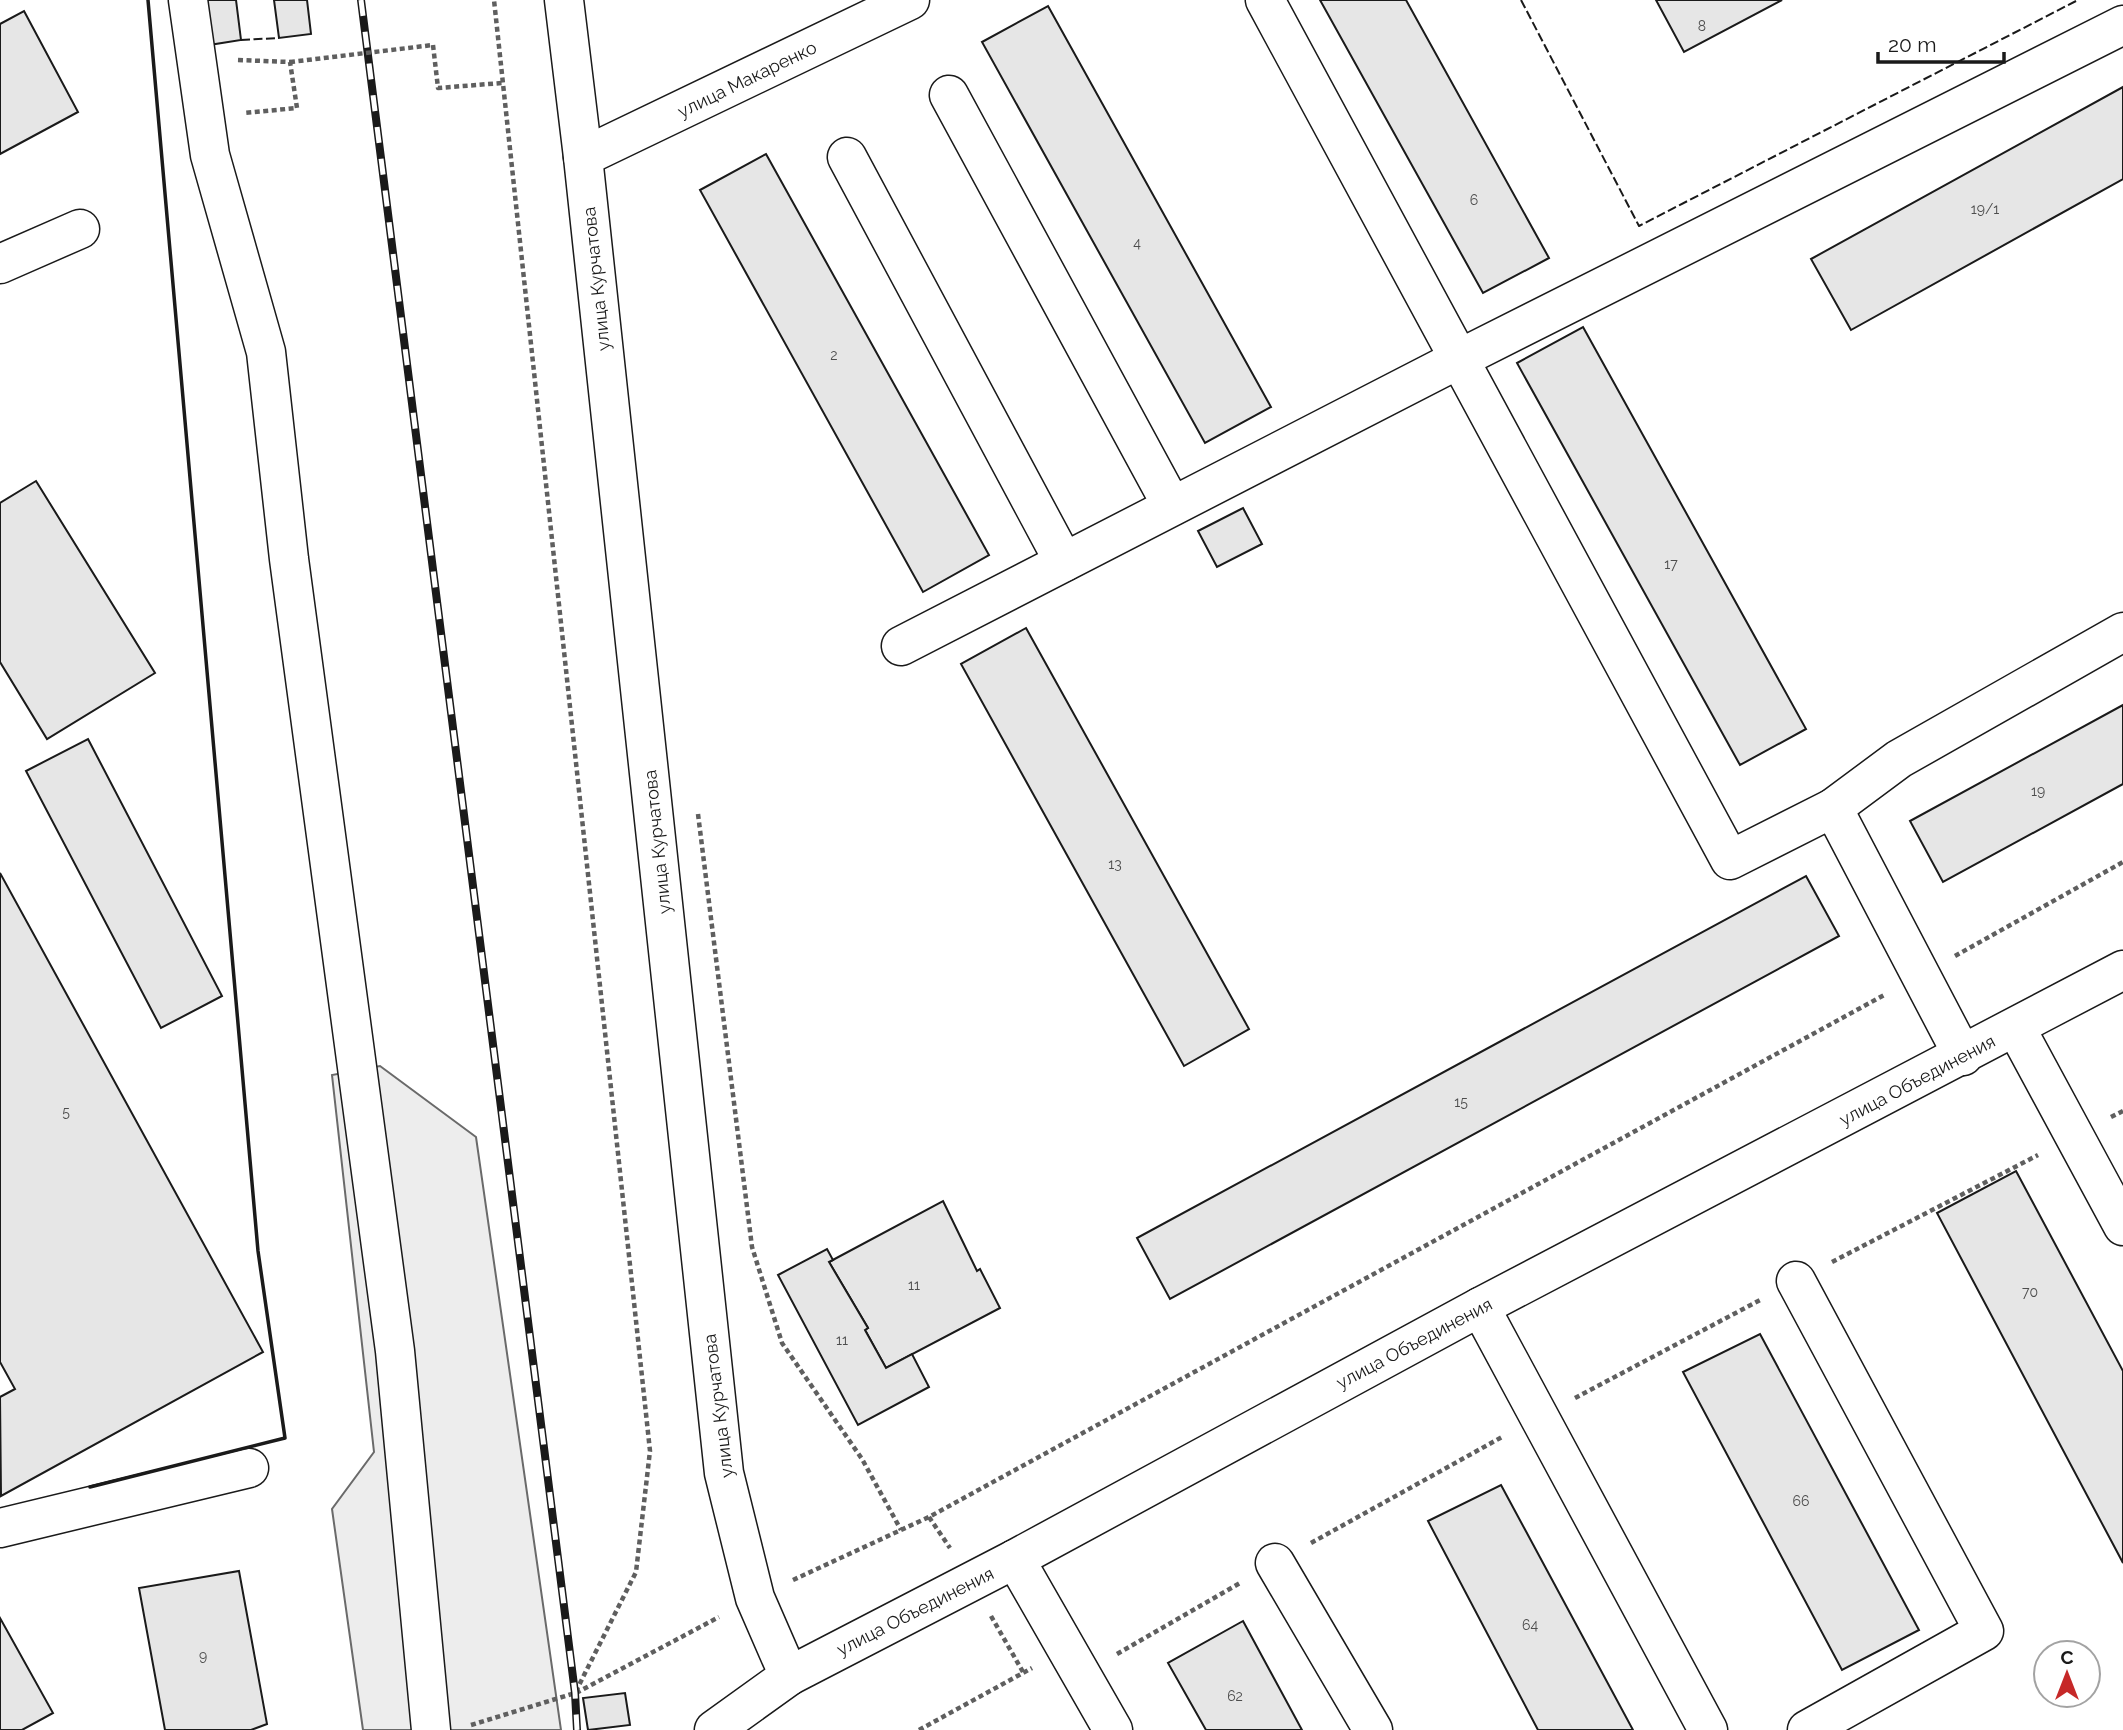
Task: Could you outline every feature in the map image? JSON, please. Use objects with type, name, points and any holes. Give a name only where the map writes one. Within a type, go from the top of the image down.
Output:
[{"type":"street","points":[[188,0],[210,155],[266,352],[292,586],[395,1351],[431,1730]]},
{"type":"street","name":"улица Курчатова","points":[[564,0],[724,1473],[755,1598],[789,1676]]},
{"type":"street","name":"улица Макаренко","points":[[583,157],[910,0]]},
{"type":"street","points":[[1265,0],[1730,860],[1833,808],[1899,759],[2123,632]]},
{"type":"street","points":[[901,646],[1459,359],[2123,25]]},
{"type":"street","points":[[948,95],[1172,506]]},
{"type":"street","points":[[847,157],[1064,562]]},
{"type":"street","points":[[0,264],[80,229]]},
{"type":"street","points":[[1833,808],[1963,1056]]},
{"type":"street","name":"улица Объединения","points":[[714,1730],[789,1676],[1015,1559],[1480,1307],[2123,970]]},
{"type":"street","points":[[2016,1028],[2123,1226]]},
{"type":"street","points":[[1796,1281],[1984,1631],[1807,1730]]},
{"type":"street","points":[[1480,1307],[1708,1730]]},
{"type":"street","points":[[0,1528],[249,1468]]},
{"type":"street","points":[[1015,1559],[1113,1730]]},
{"type":"street","points":[[1275,1563],[1373,1730]]},
{"type":"path","points":[[494,0],[650,1451],[636,1572],[575,1693]]},
{"type":"path","points":[[196,59],[290,62],[433,45],[438,88],[503,83]]},
{"type":"path","points":[[204,116],[297,108],[290,62]]},
{"type":"path","points":[[697,805],[752,1247],[782,1343],[862,1459],[901,1530]]},
{"type":"path","points":[[469,1726],[575,1693],[755,1598],[901,1530],[2123,862]]},
{"type":"path","points":[[919,1730],[1073,1662],[1275,1563],[1539,1417],[2123,1111]]},
{"type":"shaded area","points":[[380,1066],[476,1137],[561,1730],[363,1730],[332,1509],[374,1452],[332,1075]]},
{"type":"building","points":[[203,0],[236,0],[241,40],[209,45]]},
{"type":"building","points":[[274,0],[307,0],[311,34],[279,38]]},
{"type":"building","points":[[1320,0],[1406,0],[1549,258],[1483,293]]},
{"type":"building","points":[[1656,0],[1782,0],[1684,52]]},
{"type":"building","points":[[1048,6],[1271,407],[1205,443],[982,42]]},
{"type":"building","points":[[24,11],[78,112],[0,154],[0,24]]},
{"type":"building","points":[[2123,87],[2123,179],[1851,330],[1811,259]]},
{"type":"building","points":[[766,154],[989,555],[923,592],[700,190]]},
{"type":"building","points":[[1583,327],[1806,729],[1740,765],[1517,363]]},
{"type":"building","points":[[36,481],[155,673],[47,739],[0,662],[0,503]]},
{"type":"building","points":[[1243,508],[1262,544],[1217,567],[1198,531]]},
{"type":"building","points":[[1026,628],[1249,1029],[1184,1066],[961,664]]},
{"type":"building","points":[[2123,705],[2123,784],[1943,882],[1910,821]]},
{"type":"building","points":[[88,739],[222,996],[161,1028],[26,771]]},
{"type":"building","points":[[0,873],[263,1352],[1,1496],[0,1397],[15,1389],[0,1362]]},
{"type":"building","points":[[1806,876],[1839,936],[1170,1299],[1137,1238]]},
{"type":"building","points":[[2016,1171],[2123,1371],[2123,1563],[1937,1213]]},
{"type":"building","points":[[943,1201],[977,1271],[980,1269],[1000,1308],[886,1368],[865,1330],[868,1328],[829,1262]]},
{"type":"building","points":[[827,1249],[833,1260],[829,1262],[868,1328],[865,1330],[886,1368],[912,1354],[929,1387],[858,1425],[778,1275]]},
{"type":"building","points":[[1760,1334],[1919,1630],[1842,1670],[1683,1372]]},
{"type":"building","points":[[1501,1485],[1633,1730],[1538,1730],[1428,1521]]},
{"type":"building","points":[[239,1571],[267,1724],[251,1730],[165,1730],[139,1588]]},
{"type":"building","points":[[0,1618],[53,1713],[22,1730],[0,1730]]},
{"type":"building","points":[[1243,1621],[1302,1730],[1206,1730],[1168,1663]]},
{"type":"building","points":[[625,1693],[630,1725],[588,1730],[583,1698]]},
{"type":"railway","points":[[361,0],[575,1693],[577,1730]]},
{"type":"fence","points":[[1521,0],[1639,226],[2078,0]]},
{"type":"fence","points":[[241,40],[279,38]]},
{"type":"wall","points":[[90,1487],[285,1438],[258,1251],[148,0]]}]
